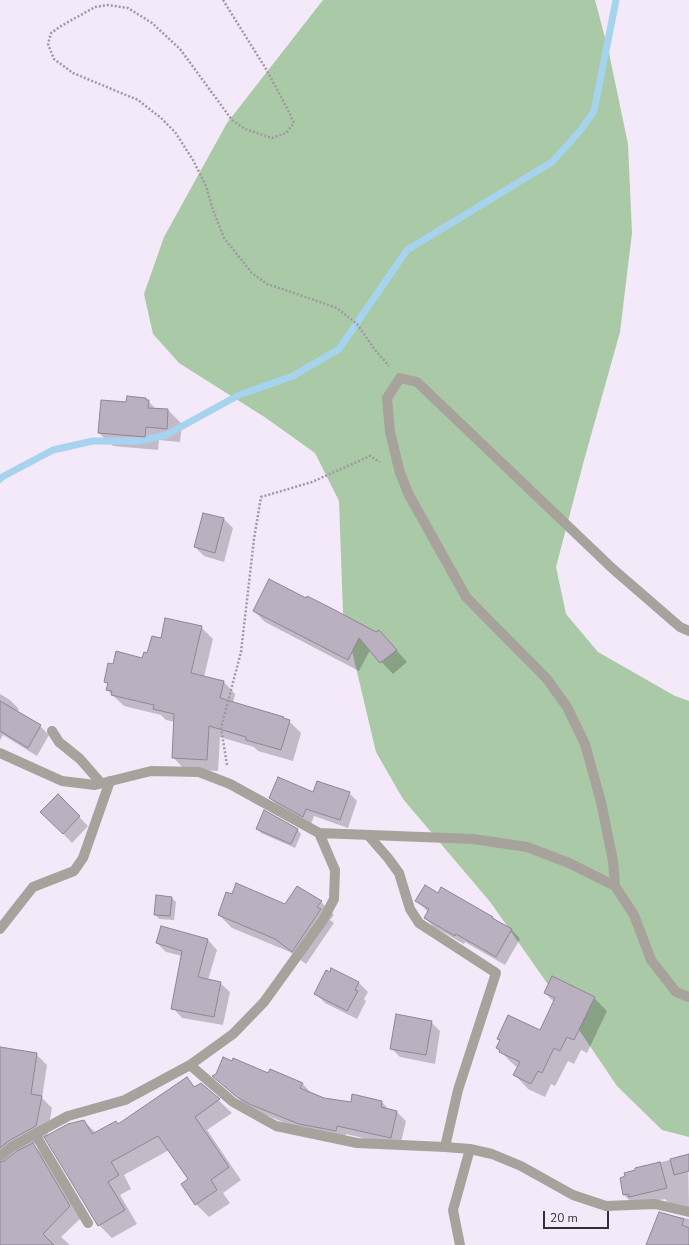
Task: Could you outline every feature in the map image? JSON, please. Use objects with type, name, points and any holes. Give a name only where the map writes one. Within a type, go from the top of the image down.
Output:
[{"type":"street","points":[[689,631],[680,627],[613,568],[417,382],[400,378],[387,398],[390,432],[400,473],[409,495],[466,597],[547,679],[567,706],[585,744],[601,802],[613,861],[615,886],[634,915],[652,960],[676,992],[689,997]]},
{"type":"street","points":[[52,731],[59,742],[106,782]]},
{"type":"street","points":[[0,753],[62,781],[95,785],[151,771],[199,772],[230,784],[319,833],[473,839],[527,848],[569,863],[615,886]]},
{"type":"street","points":[[0,929],[33,886],[74,872],[83,858],[106,782]]},
{"type":"street","points":[[0,1156],[13,1146],[68,1116],[125,1100],[190,1065],[233,1034],[264,1002],[323,920],[334,899],[335,870],[319,833]]},
{"type":"street","points":[[368,835],[399,873],[410,909],[419,923],[496,973],[458,1090],[445,1146]]},
{"type":"street","points":[[190,1065],[234,1102],[276,1126],[357,1143],[445,1146],[470,1149],[492,1154],[521,1166],[573,1195],[606,1206],[655,1204],[689,1212]]},
{"type":"street","points":[[35,1134],[88,1223]]},
{"type":"street","points":[[460,1245],[453,1210],[470,1149]]},
{"type":"path","points":[[223,0],[266,69],[288,110],[294,123],[286,133],[272,138],[245,129],[232,120],[180,49],[152,23],[128,8],[108,5],[95,7],[51,33],[48,44],[54,59],[72,73],[138,100],[161,118],[175,132],[193,160],[206,186],[213,210],[224,238],[252,273],[267,284],[337,308],[357,324],[376,350],[400,378]]},
{"type":"path","points":[[230,784],[221,728],[240,652],[254,539],[261,497],[312,482],[370,456],[400,473]]},
{"type":"green space","points":[[323,0],[595,0],[609,53],[628,144],[632,233],[620,332],[556,567],[566,614],[598,652],[675,696],[689,701],[689,1137],[662,1130],[617,1086],[491,903],[403,799],[376,752],[343,613],[339,501],[315,453],[266,418],[179,363],[153,334],[144,294],[164,237],[227,123]]},
{"type":"building","points":[[127,396],[146,398],[146,400],[149,400],[148,408],[168,409],[167,429],[146,427],[145,437],[98,433],[101,400],[126,402]]},
{"type":"building","points":[[203,513],[224,518],[215,553],[194,547]]},
{"type":"building","points":[[269,579],[306,598],[307,596],[376,632],[379,630],[397,650],[380,663],[359,638],[348,660],[253,611]]},
{"type":"building","points":[[165,618],[202,626],[191,673],[224,681],[220,698],[290,720],[281,750],[246,740],[246,737],[209,726],[207,760],[172,758],[174,714],[153,709],[154,705],[111,695],[112,691],[106,690],[108,683],[104,682],[108,663],[113,664],[116,651],[142,658],[144,652],[147,653],[152,636],[161,638]]},
{"type":"building","points":[[0,701],[41,725],[28,748],[0,731]]},
{"type":"building","points":[[278,777],[313,792],[317,781],[350,792],[340,820],[306,809],[303,817],[269,798]]},
{"type":"building","points":[[58,794],[80,816],[63,834],[40,812]]},
{"type":"building","points":[[264,810],[298,829],[291,844],[256,829]]},
{"type":"building","points":[[236,883],[285,904],[297,886],[322,901],[317,907],[321,909],[292,952],[275,939],[218,915],[226,892],[232,894]]},
{"type":"building","points":[[425,885],[438,893],[441,887],[512,929],[496,957],[424,918],[429,909],[415,901]]},
{"type":"building","points":[[156,895],[172,897],[170,916],[154,915]]},
{"type":"building","points":[[161,926],[208,939],[198,977],[221,982],[214,1017],[171,1009],[182,951],[156,943]]},
{"type":"building","points":[[331,968],[359,982],[355,990],[358,991],[347,1011],[314,994],[326,970],[330,972]]},
{"type":"building","points":[[552,976],[595,997],[574,1040],[567,1037],[560,1051],[554,1048],[542,1073],[538,1071],[531,1084],[513,1075],[520,1062],[499,1052],[500,1050],[496,1048],[500,1040],[497,1039],[508,1015],[540,1030],[555,998],[544,993]]},
{"type":"building","points":[[396,1014],[432,1021],[426,1055],[390,1049]]},
{"type":"building","points":[[0,1047],[37,1053],[31,1094],[42,1096],[36,1126],[10,1140],[0,1148]]},
{"type":"building","points":[[223,1057],[232,1061],[233,1058],[268,1073],[270,1069],[303,1083],[300,1088],[324,1098],[351,1102],[352,1094],[382,1101],[381,1107],[397,1111],[391,1138],[337,1126],[336,1131],[299,1124],[249,1104],[237,1097],[212,1076],[216,1074]]},
{"type":"building","points":[[187,1077],[194,1087],[201,1083],[220,1099],[195,1117],[229,1167],[211,1180],[217,1190],[195,1205],[181,1184],[188,1179],[158,1136],[111,1162],[119,1175],[108,1182],[125,1210],[98,1226],[44,1137],[68,1124],[84,1120],[92,1134],[116,1121],[118,1124]]},
{"type":"building","points":[[33,1143],[70,1206],[43,1234],[54,1245],[0,1245],[0,1162]]},
{"type":"building","points":[[689,1154],[689,1171],[674,1175],[670,1159]]},
{"type":"building","points":[[660,1162],[667,1188],[629,1197],[628,1194],[623,1195],[620,1178],[625,1176],[624,1173],[635,1170],[635,1168]]},
{"type":"building","points":[[659,1212],[684,1219],[682,1225],[689,1228],[689,1245],[646,1245]]},
{"type":"waterway","points":[[0,479],[53,450],[93,441],[139,441],[166,435],[239,395],[293,376],[339,349],[407,250],[552,162],[580,131],[594,111],[616,0]]}]
